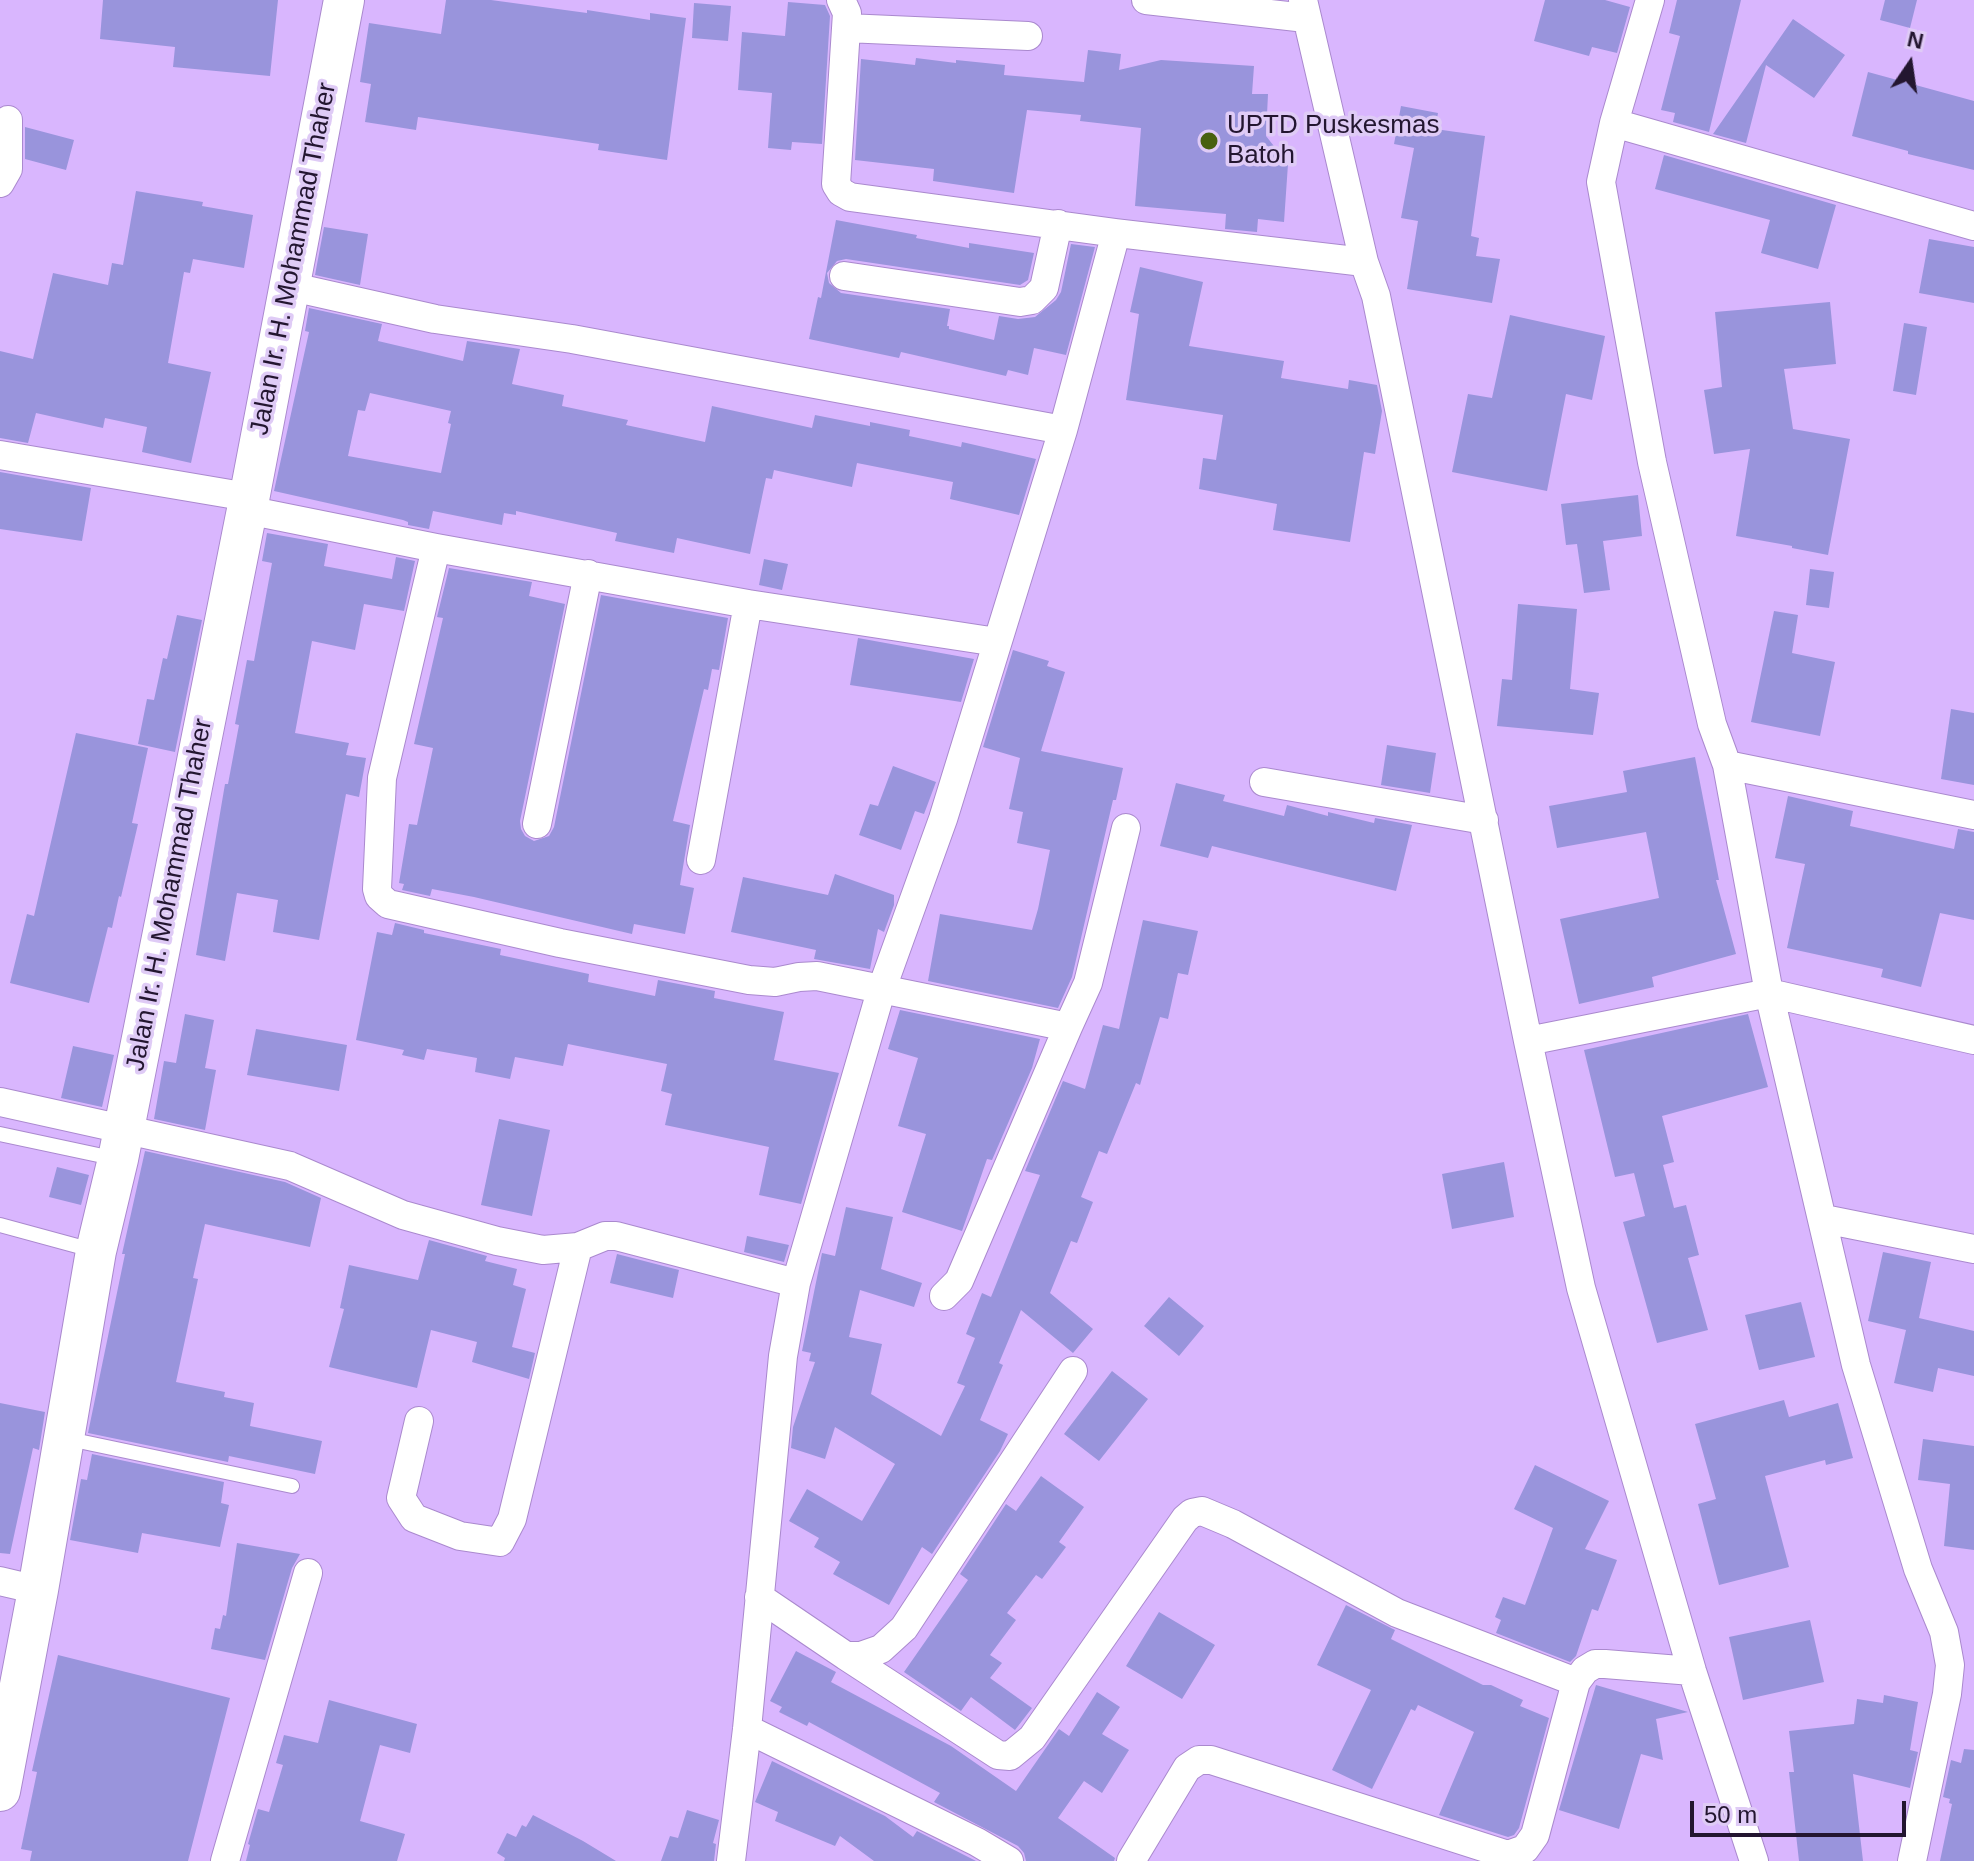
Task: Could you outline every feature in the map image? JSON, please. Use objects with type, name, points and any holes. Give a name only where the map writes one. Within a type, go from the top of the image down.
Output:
[{"type":"main road","name":"Jalan Ir. H. Mohammad Thaher","points":[[0,1791],[96,1251],[248,504],[344,0]]},
{"type":"street","points":[[841,0],[847,13],[836,184],[841,192],[850,197],[1364,262]]},
{"type":"street","points":[[1146,0],[1304,9],[1364,262],[1376,296],[1581,1288],[1692,1671],[1754,1861]]},
{"type":"street","points":[[1650,0],[1614,123],[1601,182],[1652,462],[1712,724],[1727,765],[1769,993],[1856,1365],[1918,1569],[1944,1632],[1950,1665],[1947,1694],[1912,1861]]},
{"type":"street","points":[[846,28],[1028,36]]},
{"type":"street","points":[[0,183],[8,169],[8,120]]},
{"type":"street","points":[[1614,123],[1974,226]]},
{"type":"street","points":[[844,276],[1020,302],[1032,300],[1044,288],[1058,224]]},
{"type":"street","points":[[731,1861],[747,1729],[781,1372],[796,1283],[881,991],[943,819],[1063,430],[1116,233]]},
{"type":"street","points":[[288,286],[435,319],[572,339],[1063,430]]},
{"type":"street","points":[[0,455],[248,504],[436,548],[748,604],[997,642]]},
{"type":"street","points":[[436,548],[382,778],[377,889],[379,896],[388,904],[749,980],[775,982],[817,976],[1068,1027]]},
{"type":"street","points":[[537,824],[588,574]]},
{"type":"street","points":[[701,860],[748,604]]},
{"type":"street","points":[[1727,765],[1974,815]]},
{"type":"street","points":[[1264,782],[1484,820]]},
{"type":"street","points":[[944,1296],[959,1281],[1088,983],[1126,828]]},
{"type":"street","points":[[1528,1041],[1769,993],[1974,1040]]},
{"type":"street","points":[[0,1102],[120,1144],[290,1166],[403,1215],[497,1241],[543,1250],[578,1247],[605,1236],[616,1236],[796,1283]]},
{"type":"street","points":[[1824,1219],[1974,1249]]},
{"type":"street","points":[[419,1421],[401,1498],[414,1518],[460,1536],[500,1542],[512,1519],[578,1247]]},
{"type":"street","points":[[846,1656],[881,1649],[904,1628],[1073,1371]]},
{"type":"street","points":[[759,1597],[998,1755],[1010,1756],[1032,1738],[1185,1519],[1192,1513],[1202,1511],[1233,1524],[1397,1613],[1576,1682]]},
{"type":"street","points":[[225,1861],[308,1573]]},
{"type":"street","points":[[0,1581],[38,1590]]},
{"type":"street","points":[[1131,1861],[1187,1768],[1199,1760],[1211,1760],[1492,1851],[1529,1855],[1541,1820],[1576,1682],[1585,1670],[1595,1664],[1692,1671]]},
{"type":"street","points":[[747,1729],[977,1842],[1009,1861]]},
{"type":"lane","points":[[0,1134],[120,1144]]},
{"type":"lane","points":[[0,1225],[96,1251]]},
{"type":"lane","points":[[64,1438],[292,1486]]},
{"type":"building","points":[[103,0],[278,0],[270,76],[173,67],[175,47],[100,39]]},
{"type":"building","points":[[446,0],[491,0],[650,20],[650,13],[686,18],[667,160],[598,150],[599,144],[418,117],[416,130],[365,122],[371,84],[360,82],[369,23],[441,34]]},
{"type":"building","points":[[1545,0],[1605,0],[1630,7],[1617,53],[1592,47],[1589,56],[1534,41]]},
{"type":"building","points":[[1677,0],[1741,0],[1709,132],[1673,122],[1675,113],[1661,110],[1680,36],[1669,33]]},
{"type":"building","points":[[1885,0],[1917,0],[1910,28],[1880,20]]},
{"type":"building","points":[[788,2],[825,5],[830,16],[822,144],[792,142],[791,150],[768,148],[772,93],[738,90],[742,32],[785,36]]},
{"type":"building","points":[[694,3],[731,6],[728,41],[692,38]]},
{"type":"building","points":[[1793,19],[1845,55],[1814,98],[1766,65],[1746,143],[1713,134]]},
{"type":"building","points":[[1088,50],[1121,54],[1119,70],[1161,60],[1254,66],[1252,94],[1268,94],[1266,136],[1288,164],[1284,222],[1258,219],[1257,232],[1225,229],[1226,214],[1135,206],[1141,128],[1080,121],[1081,115],[1027,110],[1014,193],[933,181],[934,169],[855,160],[861,59],[915,65],[916,58],[1005,65],[1004,75],[1084,82]]},
{"type":"building","points":[[1868,72],[1974,101],[1974,170],[1852,136]]},
{"type":"building","points":[[1401,106],[1438,113],[1435,129],[1485,136],[1471,236],[1479,238],[1476,256],[1500,259],[1492,303],[1407,289],[1418,221],[1401,218],[1414,148],[1394,144]]},
{"type":"building","points":[[25,127],[74,140],[66,170],[25,159]]},
{"type":"building","points":[[1664,155],[1836,205],[1818,269],[1761,253],[1770,220],[1655,189]]},
{"type":"building","points":[[136,191],[203,202],[202,206],[253,215],[244,268],[193,259],[190,273],[184,272],[168,363],[211,372],[191,463],[142,452],[147,427],[105,418],[103,428],[36,413],[28,443],[0,438],[0,351],[33,359],[53,273],[108,285],[112,263],[123,265]]},
{"type":"building","points":[[836,220],[969,248],[969,243],[1034,253],[1028,280],[1020,285],[846,259],[837,261],[827,273],[829,283],[841,293],[950,309],[949,329],[994,340],[999,316],[1018,319],[1035,317],[1056,300],[1061,292],[1071,244],[1095,247],[1066,355],[1034,348],[1028,375],[1008,370],[1006,376],[901,352],[899,358],[809,339],[818,297],[821,298]]},
{"type":"building","points":[[324,227],[368,234],[360,285],[315,275]]},
{"type":"building","points":[[1929,239],[1974,247],[1974,303],[1919,293]]},
{"type":"building","points":[[1140,267],[1203,282],[1189,346],[1284,361],[1281,378],[1348,389],[1349,380],[1377,385],[1382,411],[1375,454],[1364,452],[1350,542],[1273,530],[1277,504],[1199,489],[1203,458],[1216,460],[1223,415],[1126,400],[1139,314],[1130,312]]},
{"type":"building","points":[[1830,302],[1836,364],[1784,369],[1793,429],[1850,439],[1828,555],[1736,536],[1750,449],[1714,454],[1704,390],[1722,387],[1715,312]]},
{"type":"building","points":[[309,308],[382,324],[378,341],[463,361],[467,341],[520,349],[512,384],[564,395],[562,406],[628,420],[626,425],[705,442],[712,406],[812,428],[815,415],[870,426],[870,422],[910,430],[909,436],[961,447],[962,442],[1036,459],[1019,515],[950,499],[953,482],[857,463],[852,487],[774,470],[772,479],[766,478],[750,554],[677,538],[674,553],[615,541],[617,533],[516,511],[516,515],[504,513],[502,525],[433,511],[429,529],[408,525],[403,520],[274,491],[309,332],[305,331]],"holes":[[[370,393],[451,411],[441,473],[348,456],[358,410],[365,411]]]},
{"type":"building","points":[[1510,315],[1605,336],[1592,400],[1566,394],[1547,491],[1452,472],[1468,394],[1492,398]]},
{"type":"building","points":[[1904,323],[1927,327],[1916,395],[1893,391]]},
{"type":"building","points":[[0,472],[91,488],[82,541],[0,529]]},
{"type":"building","points":[[1638,495],[1642,536],[1603,541],[1610,590],[1584,593],[1577,544],[1566,545],[1561,504]]},
{"type":"building","points":[[267,533],[328,544],[324,566],[392,579],[396,557],[415,561],[404,611],[364,604],[355,650],[312,641],[295,733],[349,743],[346,755],[366,758],[359,797],[346,794],[319,940],[273,932],[278,900],[237,893],[225,961],[196,955],[225,784],[228,784],[239,725],[235,724],[247,660],[254,661],[272,563],[262,561]]},
{"type":"building","points":[[764,559],[788,564],[782,590],[759,585]]},
{"type":"building","points":[[449,568],[532,582],[529,596],[565,604],[520,821],[525,836],[534,841],[549,836],[554,827],[601,595],[728,618],[719,670],[712,669],[708,690],[704,689],[673,821],[690,825],[680,885],[694,888],[685,934],[634,924],[632,934],[474,897],[432,889],[430,896],[402,890],[404,884],[399,883],[409,824],[417,825],[433,748],[414,744],[443,618],[437,617]]},
{"type":"building","points":[[1810,569],[1834,572],[1829,608],[1806,605]]},
{"type":"building","points":[[1518,604],[1577,609],[1570,689],[1599,693],[1593,735],[1497,726],[1502,679],[1512,680]]},
{"type":"building","points":[[1774,611],[1798,615],[1792,653],[1835,662],[1820,736],[1751,722]]},
{"type":"building","points":[[177,615],[202,620],[175,752],[138,744],[147,699],[154,700]]},
{"type":"building","points":[[858,638],[974,659],[961,702],[850,685]]},
{"type":"building","points":[[1013,650],[1049,661],[1047,666],[1065,672],[1041,751],[1123,768],[1072,977],[1058,1008],[928,981],[940,914],[1032,930],[1038,909],[1050,850],[1017,843],[1023,812],[1009,809],[1020,758],[983,747]]},
{"type":"building","points":[[1951,709],[1974,713],[1974,785],[1941,779]]},
{"type":"building","points":[[76,733],[148,748],[132,823],[138,824],[121,897],[112,928],[108,927],[89,1003],[10,983],[27,914],[34,916]]},
{"type":"building","points":[[1387,745],[1436,753],[1430,793],[1381,785]]},
{"type":"building","points":[[1695,757],[1719,880],[1716,880],[1736,954],[1652,977],[1654,987],[1579,1004],[1560,919],[1659,898],[1646,832],[1557,848],[1549,806],[1627,792],[1623,771]]},
{"type":"building","points":[[893,766],[936,782],[924,814],[915,811],[901,850],[859,835],[870,804],[878,806]]},
{"type":"building","points":[[1176,783],[1225,795],[1223,801],[1284,816],[1287,805],[1328,816],[1328,812],[1374,823],[1375,818],[1412,825],[1396,891],[1212,846],[1208,858],[1160,846]]},
{"type":"building","points":[[1788,796],[1853,811],[1850,826],[1954,849],[1958,829],[1974,832],[1974,920],[1940,913],[1921,987],[1881,977],[1883,969],[1787,948],[1805,864],[1775,858]]},
{"type":"building","points":[[835,874],[894,895],[894,905],[884,932],[878,929],[870,969],[814,959],[816,950],[731,932],[743,877],[828,895]]},
{"type":"building","points":[[1143,920],[1198,931],[1188,975],[1178,973],[1168,1019],[1160,1017],[1140,1085],[1136,1083],[1107,1154],[1099,1151],[1081,1197],[1093,1202],[1077,1243],[1071,1241],[1050,1293],[1093,1329],[1073,1353],[1021,1310],[980,1420],[1008,1434],[932,1554],[922,1547],[889,1605],[833,1574],[840,1562],[814,1547],[819,1538],[789,1521],[807,1489],[862,1521],[895,1464],[835,1427],[825,1459],[791,1448],[793,1427],[815,1362],[809,1361],[811,1353],[802,1351],[822,1253],[835,1256],[846,1207],[893,1217],[881,1269],[922,1283],[914,1307],[860,1290],[849,1337],[882,1344],[871,1394],[941,1436],[965,1386],[957,1383],[975,1338],[966,1334],[982,1293],[991,1297],[1040,1175],[1025,1171],[1063,1081],[1085,1089],[1103,1025],[1119,1029]]},
{"type":"building","points":[[395,923],[424,930],[424,933],[501,949],[500,955],[589,974],[588,982],[655,996],[658,980],[715,991],[714,998],[784,1012],[774,1060],[839,1073],[801,1204],[759,1195],[769,1147],[665,1125],[672,1094],[661,1091],[667,1064],[568,1044],[563,1066],[515,1057],[510,1079],[475,1072],[477,1058],[427,1049],[424,1060],[402,1055],[404,1050],[356,1040],[377,932],[392,935]]},
{"type":"building","points":[[900,1010],[1040,1039],[1032,1068],[992,1160],[987,1159],[962,1231],[902,1212],[926,1134],[898,1126],[918,1058],[888,1049]]},
{"type":"building","points":[[185,1014],[214,1020],[205,1068],[216,1070],[205,1130],[154,1119],[164,1061],[176,1063]]},
{"type":"building","points":[[1748,1014],[1768,1087],[1662,1116],[1674,1162],[1663,1165],[1674,1208],[1686,1205],[1699,1255],[1688,1258],[1708,1330],[1657,1343],[1623,1222],[1645,1216],[1634,1173],[1615,1177],[1584,1050]]},
{"type":"building","points":[[256,1029],[347,1045],[339,1091],[247,1075]]},
{"type":"building","points":[[73,1046],[114,1055],[102,1107],[61,1098]]},
{"type":"building","points":[[499,1119],[550,1130],[532,1216],[481,1205]]},
{"type":"building","points":[[145,1151],[285,1182],[321,1198],[310,1247],[205,1224],[193,1278],[198,1279],[176,1382],[225,1392],[224,1397],[254,1403],[250,1426],[322,1441],[315,1474],[229,1456],[228,1462],[88,1433]]},
{"type":"building","points":[[1504,1162],[1514,1217],[1452,1229],[1442,1174]]},
{"type":"building","points":[[57,1167],[89,1175],[81,1205],[49,1197]]},
{"type":"building","points":[[747,1236],[789,1245],[784,1262],[744,1252]]},
{"type":"building","points":[[429,1240],[487,1256],[485,1261],[517,1269],[513,1285],[526,1289],[512,1347],[535,1353],[529,1379],[472,1362],[477,1342],[431,1330],[417,1388],[329,1367],[344,1309],[340,1308],[349,1265],[418,1280]]},
{"type":"building","points":[[1883,1252],[1931,1262],[1919,1318],[1974,1331],[1974,1376],[1938,1368],[1933,1392],[1894,1383],[1906,1330],[1868,1321]]},
{"type":"building","points":[[617,1254],[679,1270],[673,1298],[610,1283]]},
{"type":"building","points":[[1169,1297],[1204,1326],[1179,1356],[1144,1326]]},
{"type":"building","points":[[1801,1302],[1815,1357],[1759,1370],[1745,1315]]},
{"type":"building","points":[[1112,1371],[1148,1399],[1099,1461],[1064,1434]]},
{"type":"building","points":[[1784,1400],[1789,1417],[1838,1403],[1853,1458],[1826,1465],[1825,1460],[1765,1476],[1789,1567],[1719,1585],[1698,1504],[1716,1499],[1695,1424]]},
{"type":"building","points":[[0,1403],[45,1412],[39,1450],[33,1448],[10,1554],[0,1553]]},
{"type":"building","points":[[1923,1439],[1974,1446],[1974,1550],[1944,1546],[1950,1484],[1918,1480]]},
{"type":"building","points":[[92,1454],[224,1482],[221,1503],[229,1505],[220,1547],[142,1533],[138,1553],[70,1540],[81,1479],[87,1480]]},
{"type":"building","points":[[1535,1465],[1609,1501],[1585,1549],[1617,1560],[1598,1611],[1592,1609],[1576,1656],[1570,1662],[1496,1633],[1501,1620],[1495,1617],[1503,1597],[1525,1605],[1553,1528],[1514,1509]]},
{"type":"building","points":[[1041,1476],[1084,1507],[1059,1542],[1066,1547],[1042,1579],[1036,1575],[1007,1613],[1016,1620],[990,1655],[1002,1663],[990,1678],[1032,1708],[1015,1730],[971,1697],[961,1711],[904,1672],[968,1580],[960,1574],[1006,1504],[1016,1511]]},
{"type":"building","points":[[237,1543],[300,1554],[292,1568],[265,1660],[211,1649],[215,1628],[220,1629],[223,1615],[226,1616]]},
{"type":"building","points":[[1346,1605],[1395,1630],[1391,1639],[1483,1685],[1491,1685],[1523,1700],[1520,1706],[1549,1718],[1519,1828],[1514,1835],[1508,1837],[1439,1815],[1474,1732],[1418,1705],[1415,1711],[1411,1709],[1372,1789],[1332,1770],[1371,1690],[1317,1665]]},
{"type":"building","points":[[1159,1612],[1215,1645],[1182,1699],[1126,1666]]},
{"type":"building","points":[[1810,1620],[1824,1682],[1743,1700],[1729,1637]]},
{"type":"building","points":[[796,1651],[836,1672],[831,1682],[951,1746],[1016,1791],[1059,1729],[1069,1736],[1097,1692],[1120,1707],[1102,1734],[1129,1750],[1102,1793],[1084,1781],[1058,1818],[1115,1858],[1114,1861],[1026,1861],[1018,1846],[934,1802],[940,1793],[809,1722],[807,1726],[779,1712],[782,1707],[770,1701]]},
{"type":"building","points":[[58,1655],[230,1698],[188,1861],[30,1861],[32,1851],[21,1849],[37,1772],[32,1771]]},
{"type":"building","points":[[1596,1685],[1688,1712],[1656,1719],[1663,1760],[1641,1754],[1619,1829],[1559,1810]]},
{"type":"building","points":[[1884,1695],[1918,1702],[1910,1750],[1918,1752],[1910,1788],[1853,1774],[1863,1861],[1799,1861],[1789,1772],[1794,1772],[1789,1731],[1854,1724],[1857,1699],[1883,1703]]},
{"type":"building","points":[[329,1700],[417,1724],[410,1753],[380,1745],[360,1821],[405,1834],[397,1861],[246,1861],[258,1809],[269,1812],[283,1765],[276,1763],[284,1735],[318,1743]]},
{"type":"building","points":[[1964,1749],[1974,1750],[1974,1861],[1940,1861],[1952,1804],[1949,1803],[1950,1799],[1943,1797],[1951,1760],[1961,1763]]},
{"type":"building","points":[[772,1761],[885,1816],[913,1837],[917,1831],[976,1861],[874,1861],[840,1836],[835,1846],[775,1821],[778,1812],[755,1802]]},
{"type":"building","points":[[687,1810],[719,1820],[713,1843],[716,1844],[714,1861],[661,1861],[670,1836],[678,1838]]},
{"type":"building","points":[[533,1815],[616,1861],[504,1861],[505,1858],[497,1853],[507,1833],[516,1837],[522,1825],[526,1827]]},
{"type":"place","name":"UPTD Puskesmas Batoh","points":[[1209,141]]}]
